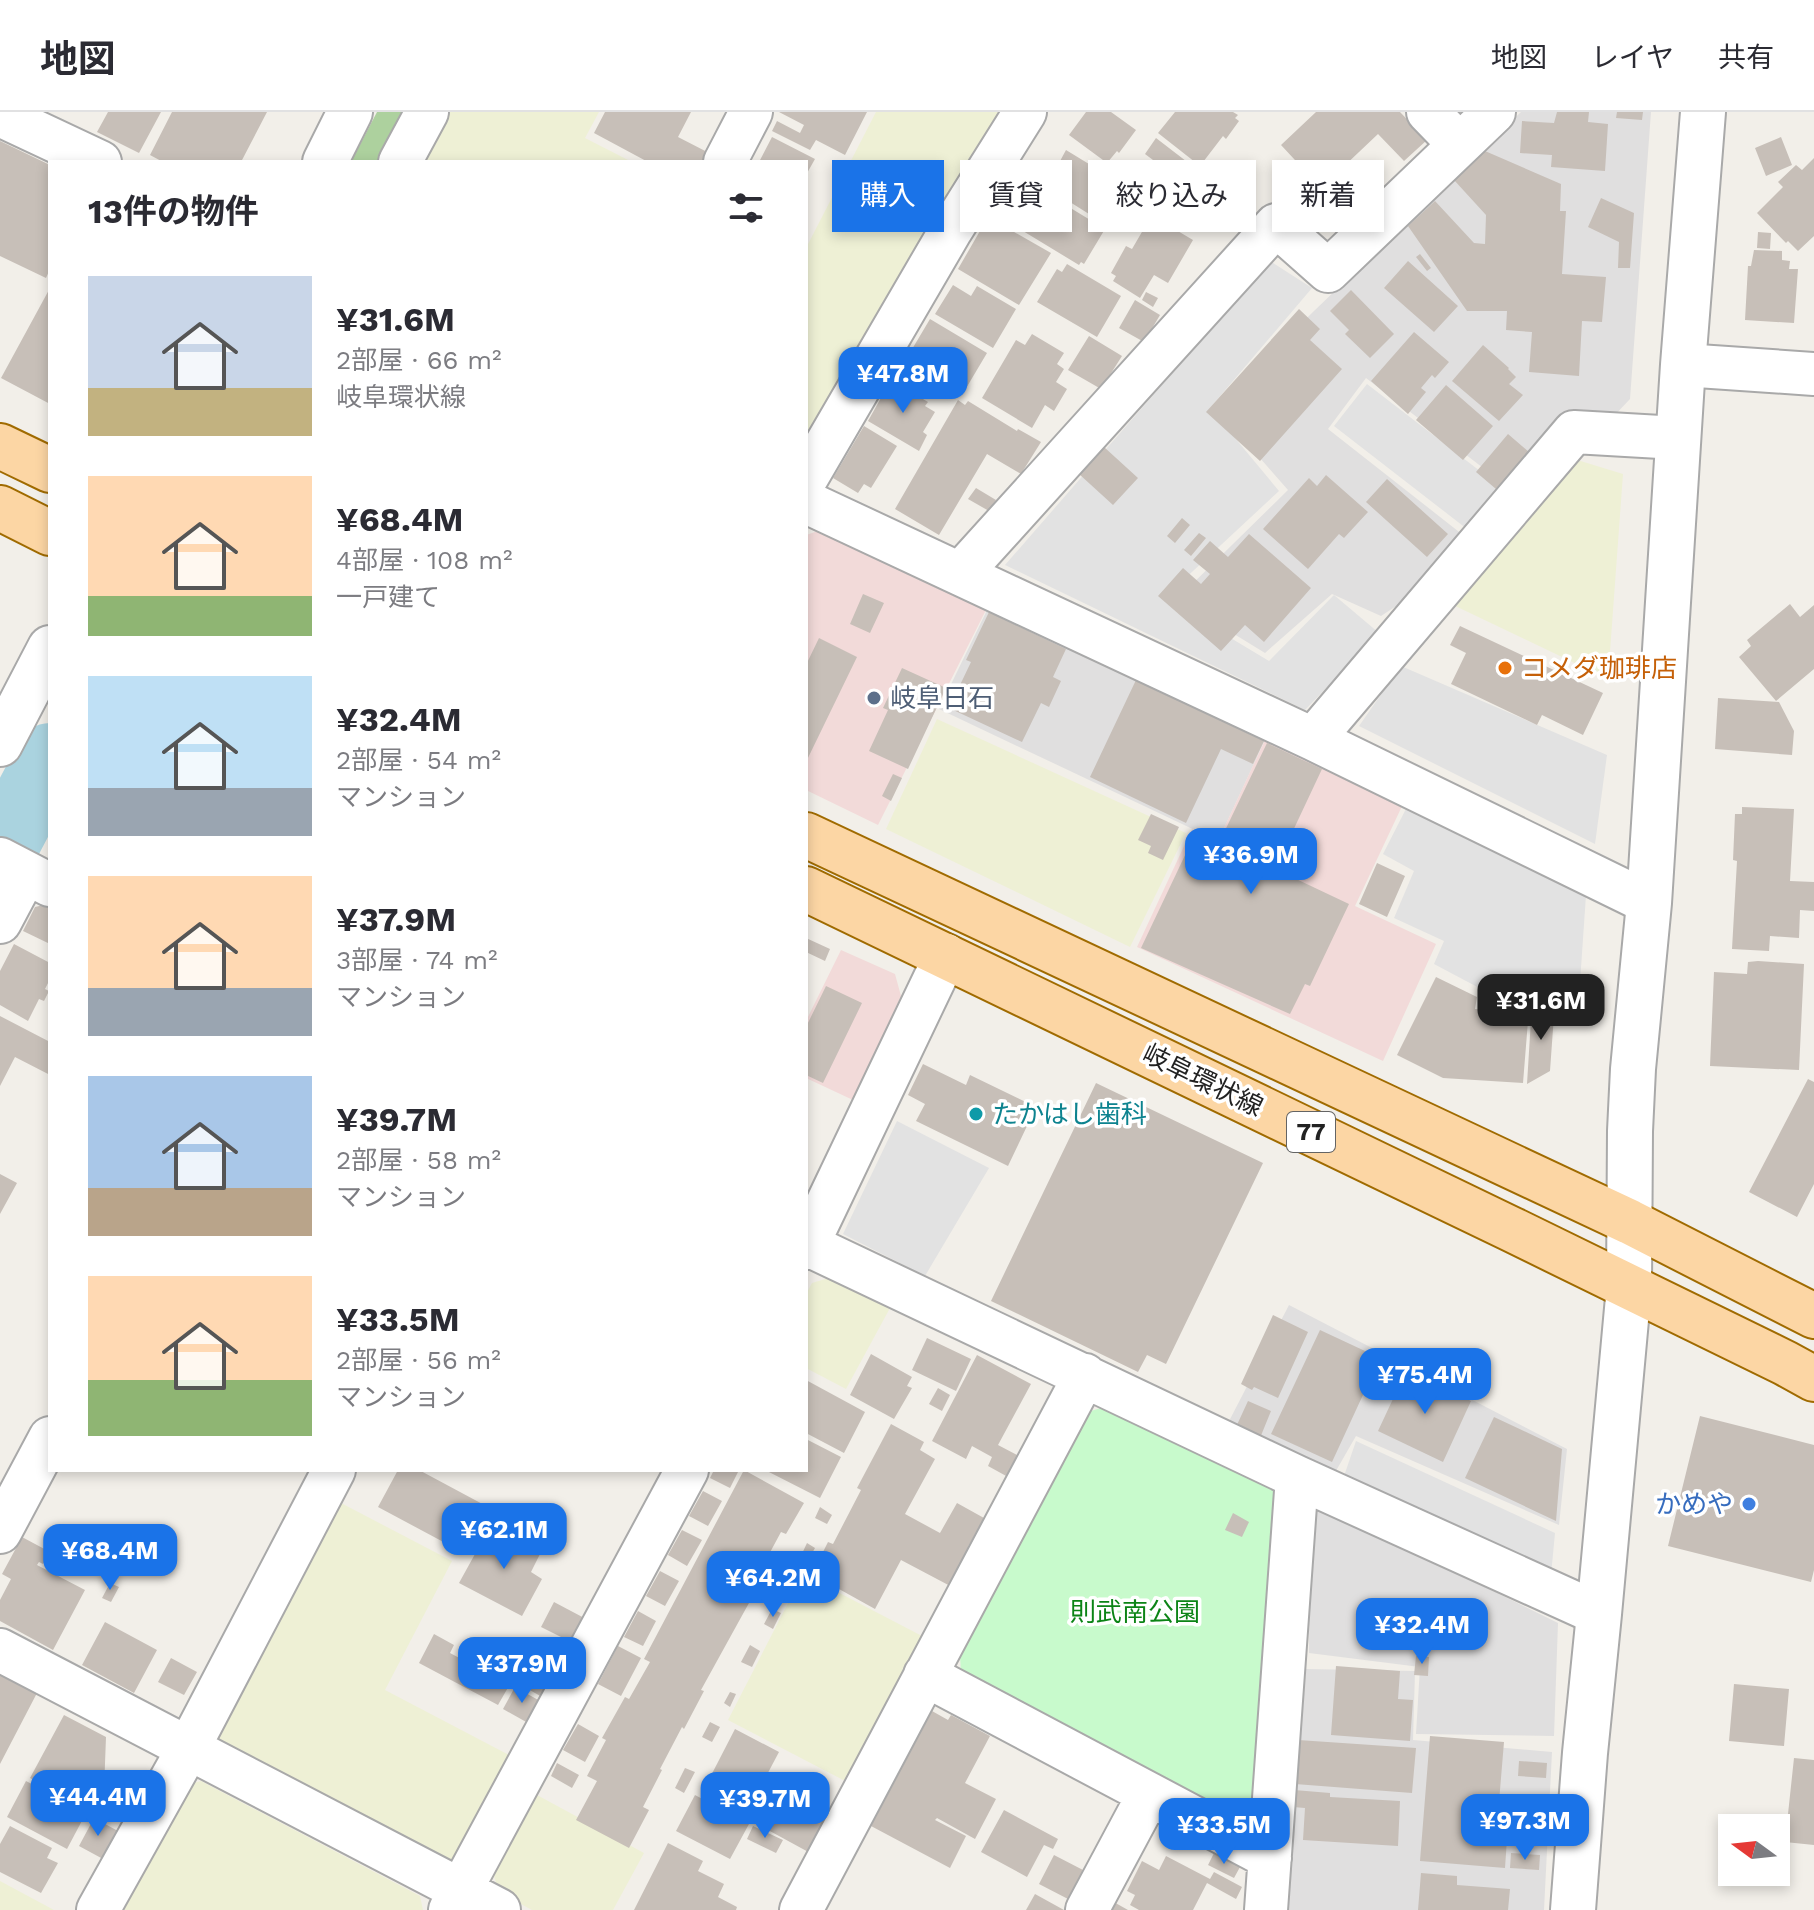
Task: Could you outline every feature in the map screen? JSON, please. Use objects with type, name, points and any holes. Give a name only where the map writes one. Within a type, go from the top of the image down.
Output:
[{"type":"main road","points":[[0,446],[48,469]]},
{"type":"main road","points":[[0,508],[48,532]]},
{"type":"main road","name":"岐阜環状線","points":[[808,836],[1630,1222],[1814,1316]]},
{"type":"main road","name":"岐阜環状線","points":[[808,890],[1814,1379]]},
{"type":"street","points":[[326,160],[350,112]]},
{"type":"street","points":[[401,160],[427,112]]},
{"type":"street","points":[[808,476],[951,230],[1025,112]]},
{"type":"street","points":[[1428,112],[1459,144]]},
{"type":"street","points":[[960,574],[1276,225],[1328,271],[1494,112]]},
{"type":"street","points":[[1573,1910],[1629,1287],[1633,1069],[1649,903],[1678,438],[1703,112]]},
{"type":"street","points":[[726,160],[749,113]]},
{"type":"street","points":[[0,115],[96,160]]},
{"type":"street","points":[[1683,365],[1814,374]]},
{"type":"street","points":[[1313,739],[1574,432],[1678,438]]},
{"type":"street","points":[[808,503],[1313,739],[1649,903]]},
{"type":"street","points":[[0,744],[48,652]]},
{"type":"street","points":[[0,922],[22,871]]},
{"type":"street","points":[[808,1243],[946,955]]},
{"type":"street","points":[[808,1245],[1297,1477],[1599,1614]]},
{"type":"street","points":[[801,1910],[1085,1375]]},
{"type":"street","points":[[0,1532],[48,1442]]},
{"type":"street","points":[[98,1910],[188,1749],[333,1472]]},
{"type":"street","points":[[455,1900],[686,1472]]},
{"type":"street","points":[[1266,1910],[1297,1477]]},
{"type":"street","points":[[0,1650],[188,1749],[455,1900],[499,1910]]},
{"type":"street","points":[[925,1675],[1270,1858]]},
{"type":"street","points":[[1087,1910],[1149,1794]]},
{"type":"shaded area","points":[[1521,112],[1651,112],[1630,399],[1612,418],[1504,484],[1366,378],[1328,429],[1463,535],[1419,591],[1381,616],[1332,594],[1265,653],[1177,599],[1288,490],[1216,408]]},
{"type":"shaded area","points":[[1270,261],[1312,288],[1210,408],[1279,491],[1164,598],[1269,661],[1334,595],[1379,633],[1305,710],[1005,565]]},
{"type":"shaded area","points":[[1367,384],[1502,488],[1467,529],[1334,426]]},
{"type":"shaded area","name":"岐阜日石","points":[[821,530],[988,606],[878,825],[808,791],[808,534]]},
{"type":"shaded area","points":[[989,606],[1265,740],[1218,841],[939,709]]},
{"type":"shaded area","points":[[1401,666],[1607,755],[1595,844],[1359,726]]},
{"type":"shaded area","points":[[1265,740],[1403,804],[1355,906],[1436,944],[1383,1061],[1137,947],[1192,829],[1218,841]]},
{"type":"shaded area","points":[[1409,803],[1586,895],[1579,997],[1517,977],[1500,999],[1434,964],[1444,941],[1394,918],[1414,871],[1383,854]]},
{"type":"shaded area","points":[[841,950],[895,974],[901,996],[853,1100],[808,1079],[808,1017]]},
{"type":"shaded area","points":[[897,1121],[989,1168],[925,1276],[843,1234]]},
{"type":"shaded area","points":[[1289,1305],[1567,1449],[1559,1525],[1356,1436],[1333,1476],[1227,1425]]},
{"type":"shaded area","points":[[1356,1441],[1555,1533],[1551,1575],[1342,1482]]},
{"type":"shaded area","points":[[1310,1500],[1558,1623],[1554,1736],[1416,1734],[1420,1667],[1309,1653]]},
{"type":"shaded area","points":[[1306,1669],[1415,1671],[1413,1740],[1552,1752],[1544,1910],[1287,1910]]},
{"type":"green space","points":[[377,112],[407,112],[381,160],[352,160]]},
{"type":"green space","points":[[449,112],[599,112],[585,138],[628,160],[424,160]]},
{"type":"green space","points":[[876,112],[1002,112],[973,160],[960,160],[960,183],[944,210],[944,160],[851,160]]},
{"type":"green space","points":[[832,197],[832,232],[931,232],[808,439],[808,244]]},
{"type":"green space","points":[[1574,459],[1623,474],[1608,679],[1449,603]]},
{"type":"green space","points":[[937,719],[1186,833],[1130,947],[886,829]]},
{"type":"green space","points":[[832,1277],[890,1308],[846,1389],[808,1369],[808,1290],[812,1283]]},
{"type":"green space","name":"則武南公園","points":[[1107,1406],[1272,1486],[1276,1497],[1257,1809],[1241,1820],[961,1673],[960,1656],[1091,1411]]},
{"type":"green space","points":[[341,1503],[452,1561],[385,1690],[511,1756],[460,1857],[440,1862],[221,1747],[217,1731]]},
{"type":"green space","points":[[803,1574],[922,1636],[847,1782],[728,1720]]},
{"type":"green space","points":[[201,1781],[420,1896],[423,1910],[124,1910],[190,1784]]},
{"type":"green space","points":[[537,1795],[644,1853],[613,1910],[532,1910],[499,1892],[494,1876]]},
{"type":"green space","points":[[0,1881],[54,1910],[0,1910]]},
{"type":"building","points":[[108,112],[161,112],[139,153],[97,132]]},
{"type":"building","points":[[172,112],[267,112],[242,160],[159,160],[150,155]]},
{"type":"building","points":[[605,112],[691,112],[678,137],[713,155],[711,160],[644,160],[594,133]]},
{"type":"building","points":[[779,112],[867,112],[845,155],[816,140],[810,150],[772,131],[777,121],[800,133],[804,125]]},
{"type":"building","points":[[1086,112],[1111,112],[1136,130],[1119,153],[1117,151],[1110,160],[1103,160],[1069,135]]},
{"type":"building","points":[[1175,112],[1233,112],[1238,115],[1235,118],[1239,121],[1226,139],[1223,136],[1205,160],[1192,160],[1158,133]]},
{"type":"building","points":[[1316,112],[1400,112],[1427,140],[1404,161],[1378,134],[1351,160],[1295,160],[1281,145]]},
{"type":"building","points":[[1557,112],[1589,112],[1588,122],[1608,124],[1605,171],[1551,167],[1552,155],[1520,153],[1522,121],[1554,123]]},
{"type":"building","points":[[1617,112],[1643,112],[1642,120],[1616,118]]},
{"type":"building","points":[[772,137],[815,159],[808,171],[808,160],[760,160]]},
{"type":"building","points":[[1781,137],[1792,165],[1766,176],[1755,148]]},
{"type":"building","points":[[1156,138],[1185,160],[1153,160],[1145,154]]},
{"type":"building","points":[[0,141],[48,164],[48,274],[46,278],[0,256]]},
{"type":"building","points":[[1066,150],[1088,163],[1088,213],[1072,203],[1072,160],[1061,160]]},
{"type":"building","points":[[1485,151],[1561,184],[1560,211],[1566,211],[1562,274],[1606,277],[1602,322],[1582,321],[1579,376],[1529,372],[1532,332],[1506,330],[1507,311],[1467,311],[1408,226],[1435,201],[1474,243],[1485,244],[1486,215],[1454,180]]},
{"type":"building","points":[[1814,158],[1814,236],[1798,251],[1757,213],[1783,187],[1778,182],[1796,165],[1802,170]]},
{"type":"building","points":[[1601,198],[1634,213],[1630,268],[1618,268],[1619,242],[1588,227]]},
{"type":"building","points":[[1072,209],[1088,219],[1088,232],[1103,232],[1084,264],[1081,262],[1079,265],[1025,232],[1072,232]]},
{"type":"building","points":[[979,232],[1014,232],[1051,253],[1019,305],[958,269]]},
{"type":"building","points":[[1142,232],[1179,232],[1193,240],[1168,283],[1154,275],[1140,298],[1113,281],[1116,276],[1111,273],[1126,246],[1132,249]]},
{"type":"building","points":[[1758,232],[1771,233],[1770,249],[1757,248]]},
{"type":"building","points":[[1754,250],[1782,251],[1782,260],[1790,261],[1789,269],[1798,269],[1794,323],[1745,320],[1748,266],[1751,266]]},
{"type":"building","points":[[1420,254],[1431,268],[1427,271],[1416,257]]},
{"type":"building","points":[[1408,261],[1458,306],[1434,332],[1384,288]]},
{"type":"building","points":[[1067,264],[1121,296],[1097,337],[1037,302],[1057,269],[1062,272]]},
{"type":"building","points":[[953,285],[971,296],[977,286],[1016,309],[993,348],[935,314]]},
{"type":"building","points":[[1351,290],[1394,334],[1370,358],[1345,334],[1349,330],[1330,311]]},
{"type":"building","points":[[48,292],[48,403],[1,378]]},
{"type":"building","points":[[1146,292],[1158,298],[1153,307],[1142,300]]},
{"type":"building","points":[[1135,300],[1160,315],[1144,342],[1119,328]]},
{"type":"building","points":[[1299,309],[1320,329],[1310,340],[1342,369],[1260,461],[1206,412]]},
{"type":"building","points":[[930,319],[987,353],[965,390],[908,356]]},
{"type":"building","points":[[1414,332],[1449,362],[1421,388],[1426,392],[1408,414],[1371,381]]},
{"type":"building","points":[[1032,334],[1064,353],[1057,364],[1064,369],[1056,382],[1067,389],[1054,411],[1045,405],[1032,428],[982,398],[1016,340],[1025,345]]},
{"type":"building","points":[[1089,336],[1122,356],[1101,389],[1068,370]]},
{"type":"building","points":[[1483,345],[1509,368],[1516,377],[1509,384],[1523,395],[1499,421],[1452,381]]},
{"type":"building","points":[[891,380],[928,402],[925,406],[935,412],[923,432],[927,435],[919,451],[868,421]]},
{"type":"building","points":[[1446,385],[1493,426],[1463,460],[1416,420]]},
{"type":"building","points":[[958,400],[965,405],[968,401],[1041,442],[1021,474],[987,454],[939,535],[895,509]]},
{"type":"building","points":[[864,426],[897,446],[871,488],[864,484],[858,493],[833,478]]},
{"type":"building","points":[[1508,434],[1529,452],[1496,489],[1476,472]]},
{"type":"building","points":[[1104,447],[1138,478],[1113,505],[1079,474]]},
{"type":"building","points":[[1326,475],[1368,512],[1344,538],[1339,534],[1308,569],[1263,529],[1309,478],[1317,486]]},
{"type":"building","points":[[1387,479],[1448,534],[1427,557],[1366,502]]},
{"type":"building","points":[[976,488],[996,500],[989,511],[968,499]]},
{"type":"building","points":[[1182,518],[1190,525],[1175,543],[1167,536]]},
{"type":"building","points":[[1199,533],[1206,538],[1191,556],[1184,550]]},
{"type":"building","points":[[1249,534],[1311,588],[1264,642],[1245,625],[1221,651],[1158,596],[1183,568],[1201,584],[1210,574],[1193,560],[1210,541],[1228,557]]},
{"type":"building","points":[[863,594],[884,603],[870,633],[850,624]]},
{"type":"building","points":[[1790,604],[1800,617],[1814,605],[1814,669],[1776,701],[1739,657],[1751,646],[1747,640]]},
{"type":"building","points":[[989,612],[1066,649],[1053,677],[1061,681],[1049,707],[1041,703],[1022,742],[949,708],[971,662],[966,660]]},
{"type":"building","name":"コメダ珈琲店","points":[[1460,626],[1603,693],[1583,735],[1542,715],[1537,725],[1451,684],[1466,653],[1450,645]]},
{"type":"building","points":[[819,638],[857,657],[808,758],[808,661]]},
{"type":"building","points":[[902,668],[946,688],[908,769],[869,751],[888,710],[883,708]]},
{"type":"building","points":[[1136,680],[1264,741],[1253,764],[1221,749],[1186,823],[1090,777]]},
{"type":"building","points":[[1718,698],[1779,702],[1794,731],[1792,755],[1715,749]]},
{"type":"building","points":[[1267,743],[1322,769],[1275,869],[1349,904],[1310,986],[1305,984],[1290,1014],[1141,948],[1196,832],[1219,843]]},
{"type":"building","points":[[893,774],[902,778],[891,801],[882,796]]},
{"type":"building","points":[[1742,807],[1794,809],[1790,881],[1814,882],[1814,911],[1800,910],[1799,938],[1770,936],[1769,951],[1732,949],[1737,861],[1733,860],[1735,814],[1742,814]]},
{"type":"building","points":[[1151,814],[1179,827],[1163,860],[1148,853],[1151,846],[1138,840]]},
{"type":"building","points":[[1377,863],[1405,876],[1387,917],[1359,904]]},
{"type":"building","points":[[48,904],[48,943],[23,931],[35,907]]},
{"type":"building","points":[[808,939],[830,949],[825,961],[808,953]]},
{"type":"building","points":[[14,944],[48,962],[45,989],[48,993],[44,1001],[39,999],[28,1021],[0,1005],[0,971]]},
{"type":"building","points":[[1748,962],[1804,964],[1799,1070],[1710,1066],[1714,972],[1747,974]]},
{"type":"building","points":[[1436,977],[1477,997],[1475,1009],[1502,1011],[1528,1021],[1523,1083],[1443,1078],[1397,1055]]},
{"type":"building","points":[[826,986],[862,1003],[823,1083],[808,1076],[808,1023]]},
{"type":"building","points":[[1506,992],[1533,1005],[1528,1015],[1502,1002]]},
{"type":"building","points":[[1551,999],[1555,1001],[1550,1071],[1527,1084],[1531,1019]]},
{"type":"building","points":[[0,1016],[48,1041],[48,1074],[15,1057],[0,1086]]},
{"type":"building","name":"たかはし歯科","points":[[923,1064],[966,1085],[970,1075],[1036,1107],[1008,1166],[916,1121],[925,1104],[908,1095]]},
{"type":"building","points":[[1808,1079],[1814,1082],[1814,1184],[1797,1217],[1749,1192]]},
{"type":"building","points":[[1096,1083],[1263,1163],[1166,1364],[1147,1355],[1138,1372],[991,1301]]},
{"type":"building","points":[[0,1174],[17,1183],[0,1214]]},
{"type":"building","points":[[1273,1315],[1308,1332],[1278,1398],[1241,1384]]},
{"type":"building","points":[[1320,1330],[1380,1358],[1332,1462],[1271,1434]]},
{"type":"building","points":[[927,1338],[971,1359],[956,1391],[912,1370]]},
{"type":"building","points":[[871,1354],[912,1377],[907,1386],[912,1388],[894,1419],[850,1395]]},
{"type":"building","points":[[977,1355],[1031,1384],[998,1445],[1019,1456],[1008,1477],[988,1466],[992,1457],[972,1446],[966,1459],[932,1441]]},
{"type":"building","points":[[1406,1371],[1471,1401],[1443,1462],[1378,1431]]},
{"type":"building","points":[[808,1381],[865,1412],[844,1453],[808,1434]]},
{"type":"building","points":[[938,1388],[950,1395],[942,1411],[929,1404]]},
{"type":"building","points":[[1248,1401],[1271,1411],[1260,1438],[1236,1427]]},
{"type":"building","points":[[1700,1416],[1814,1445],[1814,1570],[1811,1582],[1668,1546]]},
{"type":"building","points":[[1494,1417],[1562,1449],[1556,1521],[1465,1478]]},
{"type":"building","points":[[891,1424],[924,1442],[920,1450],[935,1459],[905,1514],[940,1533],[957,1503],[984,1518],[968,1547],[973,1550],[954,1588],[901,1560],[875,1609],[812,1574],[828,1542],[833,1544],[861,1490],[857,1488]]},
{"type":"building","points":[[808,1440],[841,1457],[820,1498],[769,1472],[808,1472]]},
{"type":"building","points":[[397,1472],[423,1472],[488,1507],[464,1553],[378,1507]]},
{"type":"building","points":[[713,1472],[738,1472],[730,1488],[710,1478]]},
{"type":"building","points":[[743,1472],[804,1503],[786,1534],[781,1532],[760,1571],[765,1574],[660,1769],[643,1807],[649,1810],[629,1848],[576,1820],[597,1781],[587,1776],[606,1740],[602,1738],[625,1697],[629,1699],[650,1662],[644,1659]]},
{"type":"building","points":[[703,1491],[722,1501],[708,1526],[689,1516]]},
{"type":"building","points":[[820,1507],[832,1515],[827,1524],[815,1518]]},
{"type":"building","points":[[1233,1513],[1249,1522],[1242,1537],[1225,1530]]},
{"type":"building","points":[[491,1525],[541,1552],[531,1572],[542,1579],[522,1616],[459,1583]]},
{"type":"building","points":[[682,1530],[702,1540],[687,1566],[668,1555]]},
{"type":"building","points":[[22,1537],[50,1552],[43,1564],[39,1562],[37,1565],[85,1590],[53,1650],[0,1621],[0,1600],[11,1579],[2,1574]]},
{"type":"building","points":[[807,1543],[815,1548],[806,1564],[799,1560]]},
{"type":"building","points":[[660,1571],[679,1581],[665,1606],[646,1596]]},
{"type":"building","points":[[110,1583],[119,1587],[111,1602],[102,1598]]},
{"type":"building","points":[[554,1602],[588,1620],[575,1644],[541,1627]]},
{"type":"building","points":[[772,1609],[781,1613],[773,1629],[764,1624]]},
{"type":"building","points":[[638,1611],[656,1621],[643,1646],[624,1637]]},
{"type":"building","points":[[105,1622],[157,1650],[134,1693],[82,1665]]},
{"type":"building","points":[[434,1634],[454,1645],[450,1653],[467,1662],[471,1654],[514,1677],[498,1705],[419,1663]]},
{"type":"building","points":[[750,1645],[760,1651],[752,1667],[741,1662]]},
{"type":"building","points":[[618,1646],[641,1658],[621,1696],[598,1684]]},
{"type":"building","points":[[1416,1656],[1429,1657],[1428,1676],[1414,1675]]},
{"type":"building","points":[[171,1658],[197,1672],[184,1695],[158,1682]]},
{"type":"building","points":[[1336,1666],[1400,1671],[1398,1699],[1413,1700],[1410,1741],[1331,1735]]},
{"type":"building","points":[[0,1674],[37,1693],[0,1764]]},
{"type":"building","points":[[525,1679],[546,1690],[542,1697],[521,1685]]},
{"type":"building","points":[[1734,1684],[1789,1689],[1784,1746],[1729,1741]]},
{"type":"building","points":[[515,1687],[540,1701],[528,1723],[503,1709]]},
{"type":"building","points":[[730,1692],[736,1694],[730,1707],[724,1703]]},
{"type":"building","points":[[932,1711],[948,1720],[951,1715],[990,1736],[965,1783],[996,1799],[975,1839],[937,1818],[935,1820],[966,1836],[950,1868],[871,1826]]},
{"type":"building","points":[[64,1715],[106,1737],[104,1790],[93,1811],[30,1778]]},
{"type":"building","points":[[710,1722],[720,1727],[712,1742],[702,1737]]},
{"type":"building","points":[[578,1724],[599,1736],[585,1762],[563,1750]]},
{"type":"building","points":[[735,1729],[779,1752],[745,1816],[702,1793]]},
{"type":"building","points":[[1430,1736],[1504,1742],[1496,1838],[1507,1839],[1505,1868],[1420,1861]]},
{"type":"building","points":[[1298,1740],[1416,1748],[1412,1793],[1295,1784]]},
{"type":"building","points":[[1794,1758],[1814,1760],[1814,1845],[1790,1843],[1788,1814]]},
{"type":"building","points":[[1519,1761],[1547,1763],[1546,1778],[1518,1776]]},
{"type":"building","points":[[557,1763],[579,1775],[572,1788],[551,1776]]},
{"type":"building","points":[[685,1768],[695,1772],[684,1793],[675,1788]]},
{"type":"building","points":[[26,1781],[84,1811],[85,1815],[67,1849],[7,1817]]},
{"type":"building","points":[[1294,1790],[1330,1793],[1330,1797],[1400,1801],[1398,1846],[1303,1840],[1305,1808],[1293,1807]]},
{"type":"building","points":[[695,1795],[749,1824],[730,1859],[676,1831]]},
{"type":"building","points":[[1516,1795],[1544,1797],[1543,1811],[1515,1809]]},
{"type":"building","points":[[784,1801],[828,1824],[812,1854],[768,1830]]},
{"type":"building","points":[[1004,1810],[1058,1839],[1053,1849],[1044,1845],[1027,1877],[981,1852]]},
{"type":"building","points":[[94,1818],[118,1831],[103,1859],[79,1846]]},
{"type":"building","points":[[1513,1824],[1542,1827],[1541,1841],[1512,1839]]},
{"type":"building","points":[[10,1826],[52,1848],[47,1858],[58,1863],[41,1893],[0,1872],[0,1844]]},
{"type":"building","points":[[753,1826],[783,1840],[776,1853],[747,1839]]},
{"type":"building","points":[[668,1843],[703,1861],[698,1871],[724,1884],[718,1897],[737,1907],[736,1910],[634,1910]]},
{"type":"building","points":[[1214,1853],[1240,1867],[1234,1878],[1208,1865]]},
{"type":"building","points":[[1511,1853],[1540,1855],[1539,1870],[1510,1868]]},
{"type":"building","points":[[1054,1855],[1083,1870],[1068,1899],[1039,1884]]},
{"type":"building","points":[[1166,1856],[1210,1879],[1214,1872],[1242,1887],[1236,1899],[1207,1883],[1193,1910],[1139,1910],[1130,1905],[1135,1895],[1127,1891],[1142,1861],[1159,1870]]},
{"type":"building","points":[[1421,1873],[1457,1876],[1457,1885],[1510,1889],[1508,1910],[1418,1910]]},
{"type":"building","points":[[1035,1894],[1064,1910],[1026,1910]]},
{"type":"building","points":[[1112,1901],[1128,1910],[1108,1910]]},
{"type":"waterway","points":[[0,853],[48,762]]},
{"type":"place","name":"コメダ珈琲店","points":[[1505,668]]},
{"type":"place","name":"岐阜日石","points":[[874,698]]},
{"type":"place","name":"たかはし歯科","points":[[976,1114]]},
{"type":"place","name":"かめや","points":[[1749,1504]]}]
